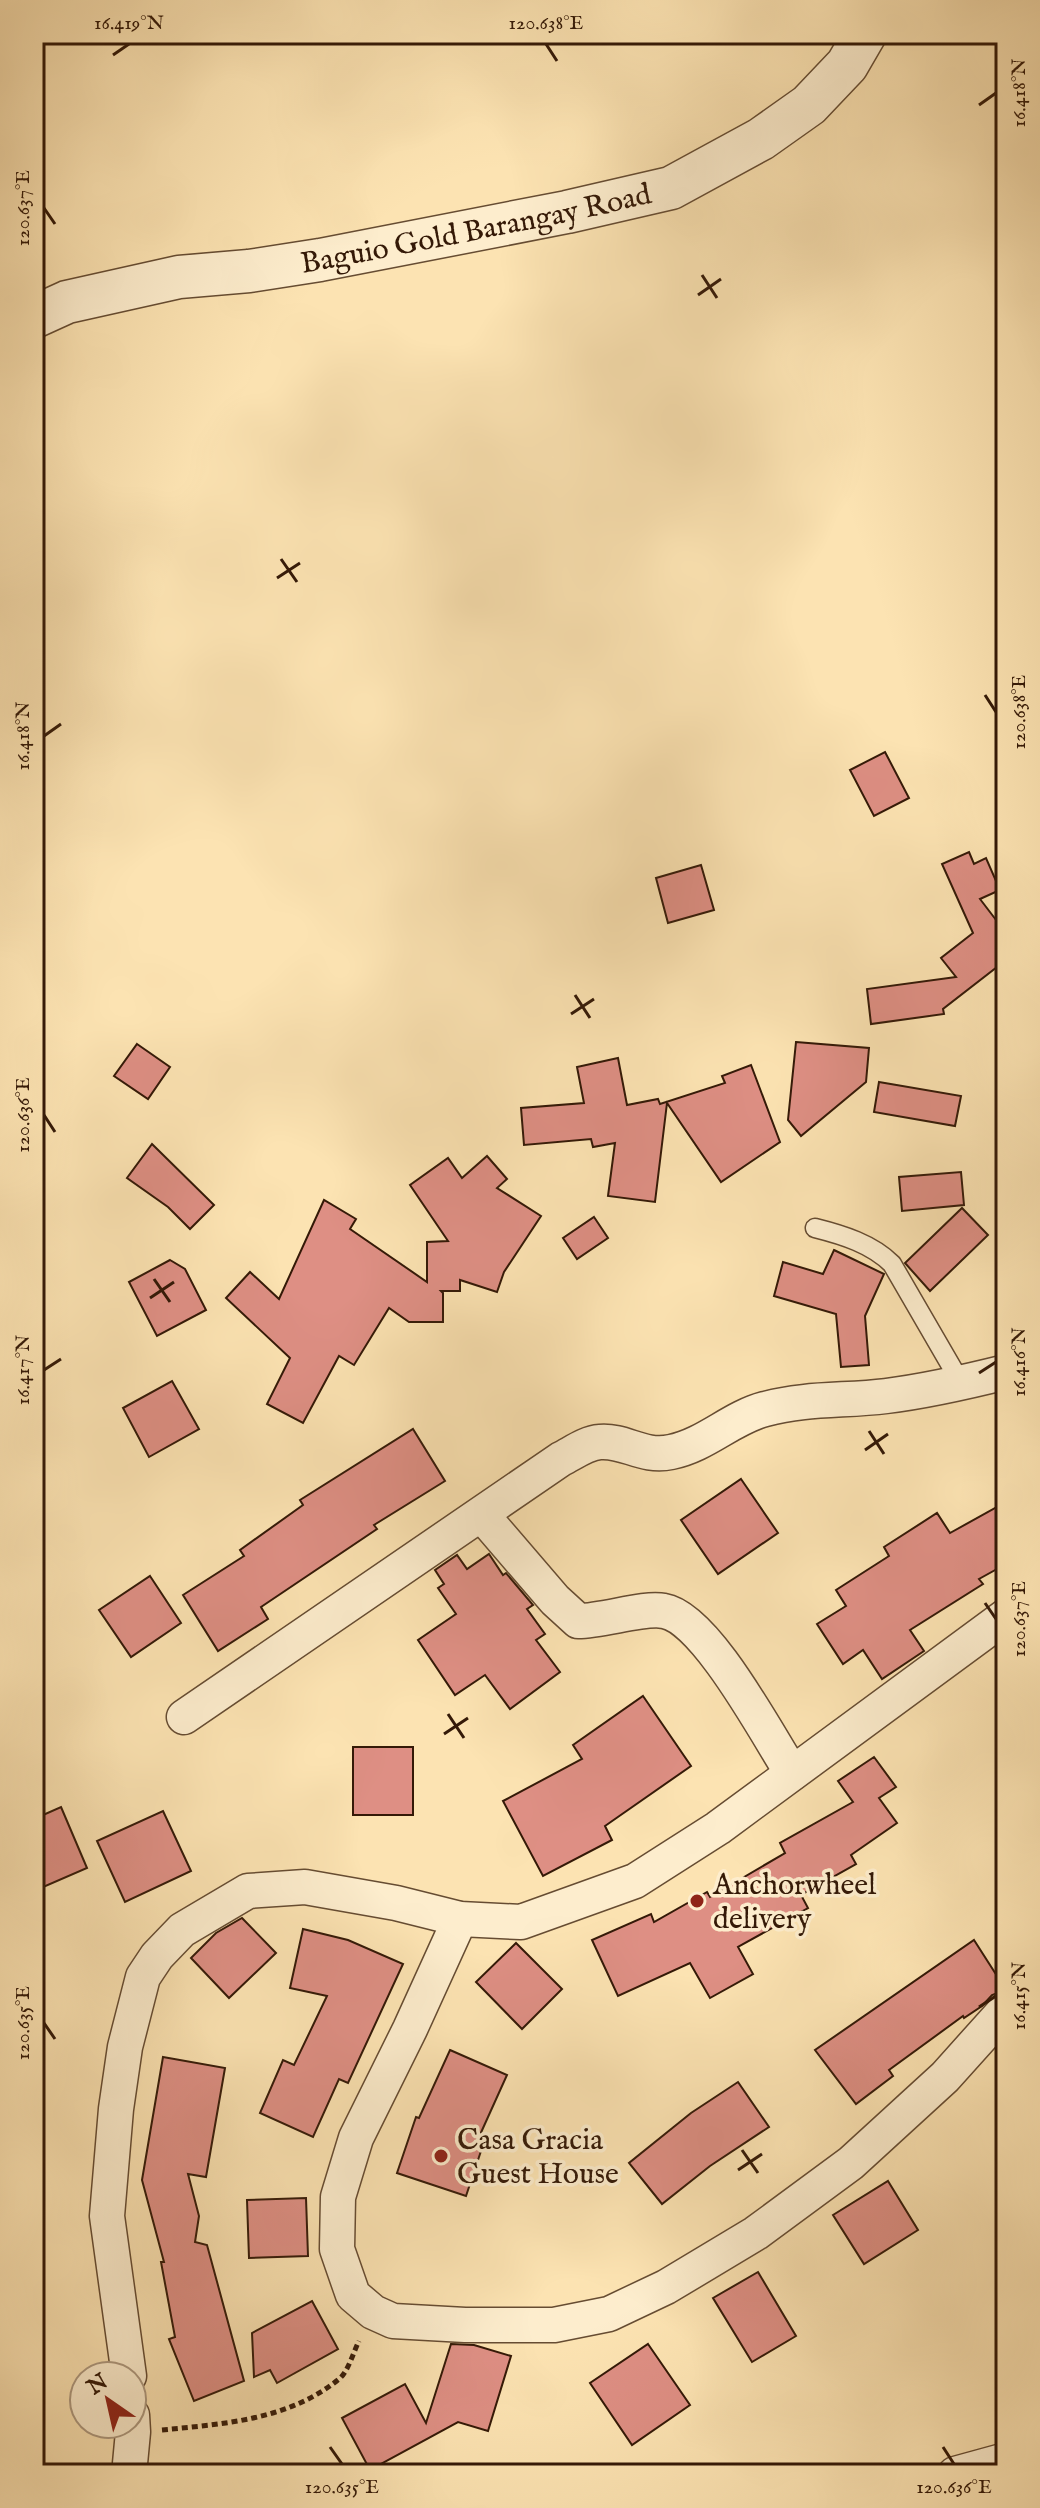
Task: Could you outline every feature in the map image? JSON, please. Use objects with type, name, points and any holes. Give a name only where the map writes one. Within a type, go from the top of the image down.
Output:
[{"type":"street","name":"Baguio Gold Barangay Road","points":[[34,317],[67,302],[179,277],[249,271],[320,260],[567,212],[671,188],[761,139],[809,105],[847,65],[865,34]]},
{"type":"street","points":[[184,1717],[561,1459],[597,1442],[613,1442],[641,1452],[661,1454],[687,1449],[764,1409],[800,1401],[884,1396],[1006,1372]]},
{"type":"street","points":[[482,1515],[555,1600],[578,1621],[666,1611],[694,1627],[715,1652],[792,1773]]},
{"type":"street","points":[[127,2360],[107,2216],[116,2109],[125,2047],[143,1977],[157,1956],[182,1930],[248,1891],[305,1887],[396,1903],[460,1919],[521,1922],[635,1881],[718,1828],[1006,1616]]},
{"type":"street","points":[[460,1919],[356,2138],[338,2197],[337,2249],[353,2295],[373,2312],[393,2321],[554,2325],[609,2314],[666,2287],[756,2233],[851,2163],[945,2077],[1006,2009]]},
{"type":"street","points":[[129,2474],[132,2440]]},
{"type":"street","points":[[955,2474],[1006,2460]]},
{"type":"lane","points":[[815,1228],[840,1234],[881,1253],[892,1264],[961,1383]]},
{"type":"path","points":[[148,2424],[227,2424],[289,2408],[341,2378],[373,2312]]},
{"type":"building","points":[[885,752],[909,798],[874,816],[850,770]]},
{"type":"building","points":[[969,852],[974,864],[986,858],[1000,890],[980,899],[1006,933],[1006,960],[943,1009],[944,1014],[871,1024],[867,989],[956,977],[941,958],[973,933],[942,864]]},
{"type":"building","points":[[701,865],[714,910],[668,923],[656,878]]},
{"type":"building","points":[[796,1042],[869,1048],[866,1082],[801,1136],[788,1120]]},
{"type":"building","points":[[137,1044],[170,1067],[148,1099],[114,1076]]},
{"type":"building","points":[[618,1058],[627,1105],[658,1099],[660,1104],[725,1083],[722,1076],[751,1065],[780,1142],[721,1182],[667,1103],[655,1202],[608,1196],[615,1143],[593,1147],[591,1139],[524,1145],[521,1108],[584,1103],[577,1067]]},
{"type":"building","points":[[879,1082],[961,1096],[955,1126],[874,1112]]},
{"type":"building","points":[[152,1144],[214,1205],[190,1229],[168,1207],[127,1178]]},
{"type":"building","points":[[487,1156],[507,1179],[497,1188],[541,1216],[504,1272],[497,1292],[460,1280],[460,1291],[441,1291],[443,1322],[409,1322],[389,1308],[354,1365],[339,1356],[303,1423],[267,1404],[290,1358],[226,1298],[250,1272],[279,1299],[324,1200],[356,1219],[350,1229],[427,1282],[427,1242],[448,1241],[410,1185],[448,1158],[462,1178]]},
{"type":"building","points":[[961,1172],[964,1205],[902,1211],[899,1177]]},
{"type":"building","points":[[962,1208],[988,1235],[930,1291],[905,1263]]},
{"type":"building","points":[[594,1217],[608,1238],[577,1259],[563,1238]]},
{"type":"building","points":[[834,1250],[884,1274],[865,1316],[869,1365],[841,1367],[836,1314],[774,1296],[783,1262],[823,1274]]},
{"type":"building","points":[[170,1260],[185,1269],[206,1310],[157,1336],[129,1282]]},
{"type":"building","points":[[172,1381],[199,1429],[149,1457],[123,1408]]},
{"type":"building","points":[[413,1429],[445,1481],[374,1525],[377,1529],[261,1607],[268,1619],[218,1651],[183,1595],[244,1556],[240,1550],[303,1505],[300,1500]]},
{"type":"building","points":[[741,1479],[778,1533],[718,1574],[681,1520]]},
{"type":"building","points":[[1006,1502],[1006,1564],[979,1579],[983,1584],[910,1630],[924,1651],[882,1679],[863,1650],[843,1664],[817,1624],[846,1606],[836,1590],[889,1556],[884,1547],[937,1513],[950,1533]]},
{"type":"building","points":[[489,1554],[503,1575],[506,1573],[533,1605],[527,1609],[545,1634],[536,1640],[560,1672],[510,1709],[485,1675],[455,1695],[418,1640],[456,1614],[438,1588],[444,1584],[435,1570],[457,1555],[467,1569]]},
{"type":"building","points":[[150,1576],[181,1623],[131,1657],[99,1610]]},
{"type":"building","points":[[643,1696],[691,1766],[605,1826],[612,1840],[543,1876],[503,1801],[582,1759],[573,1745]]},
{"type":"building","points":[[353,1747],[413,1747],[413,1815],[353,1815]]},
{"type":"building","points":[[874,1757],[896,1787],[879,1798],[897,1823],[851,1855],[856,1864],[801,1895],[808,1908],[738,1947],[753,1974],[710,1998],[690,1963],[618,1996],[592,1940],[651,1914],[654,1922],[707,1892],[710,1897],[785,1853],[780,1843],[853,1802],[838,1781]]},
{"type":"building","points":[[61,1807],[87,1868],[34,1891],[34,1819]]},
{"type":"building","points":[[163,1811],[191,1871],[125,1902],[97,1841]]},
{"type":"building","points":[[242,1918],[276,1953],[229,1998],[191,1958],[216,1933]]},
{"type":"building","points":[[303,1929],[348,1940],[403,1964],[348,2083],[339,2079],[313,2137],[260,2113],[283,2060],[294,2065],[327,1996],[290,1988]]},
{"type":"building","points":[[974,1940],[1006,1990],[992,1995],[982,2006],[963,2016],[889,2070],[893,2076],[856,2104],[815,2050]]},
{"type":"building","points":[[516,1943],[562,1989],[522,2029],[476,1982]]},
{"type":"building","points":[[450,2050],[507,2075],[479,2137],[485,2139],[466,2196],[397,2173],[416,2117],[419,2118]]},
{"type":"building","points":[[163,2057],[225,2068],[206,2177],[188,2174],[199,2216],[195,2242],[207,2245],[244,2381],[194,2401],[169,2339],[175,2337],[161,2262],[164,2262],[142,2180]]},
{"type":"building","points":[[738,2082],[769,2127],[710,2166],[662,2204],[629,2163],[691,2113]]},
{"type":"building","points":[[888,2181],[918,2230],[864,2264],[833,2215]]},
{"type":"building","points":[[306,2198],[308,2256],[249,2258],[247,2200]]},
{"type":"building","points":[[758,2272],[796,2336],[752,2362],[713,2298]]},
{"type":"building","points":[[312,2301],[338,2349],[277,2383],[270,2370],[254,2377],[252,2333]]},
{"type":"building","points":[[451,2344],[474,2345],[511,2356],[488,2431],[458,2422],[370,2470],[342,2418],[405,2384],[426,2423]]},
{"type":"building","points":[[648,2344],[690,2405],[632,2445],[590,2383]]},
{"type":"place","name":"Anchorwheel delivery","points":[[697,1901]]},
{"type":"place","name":"Casa Gracia Guest House","points":[[441,2156]]}]
